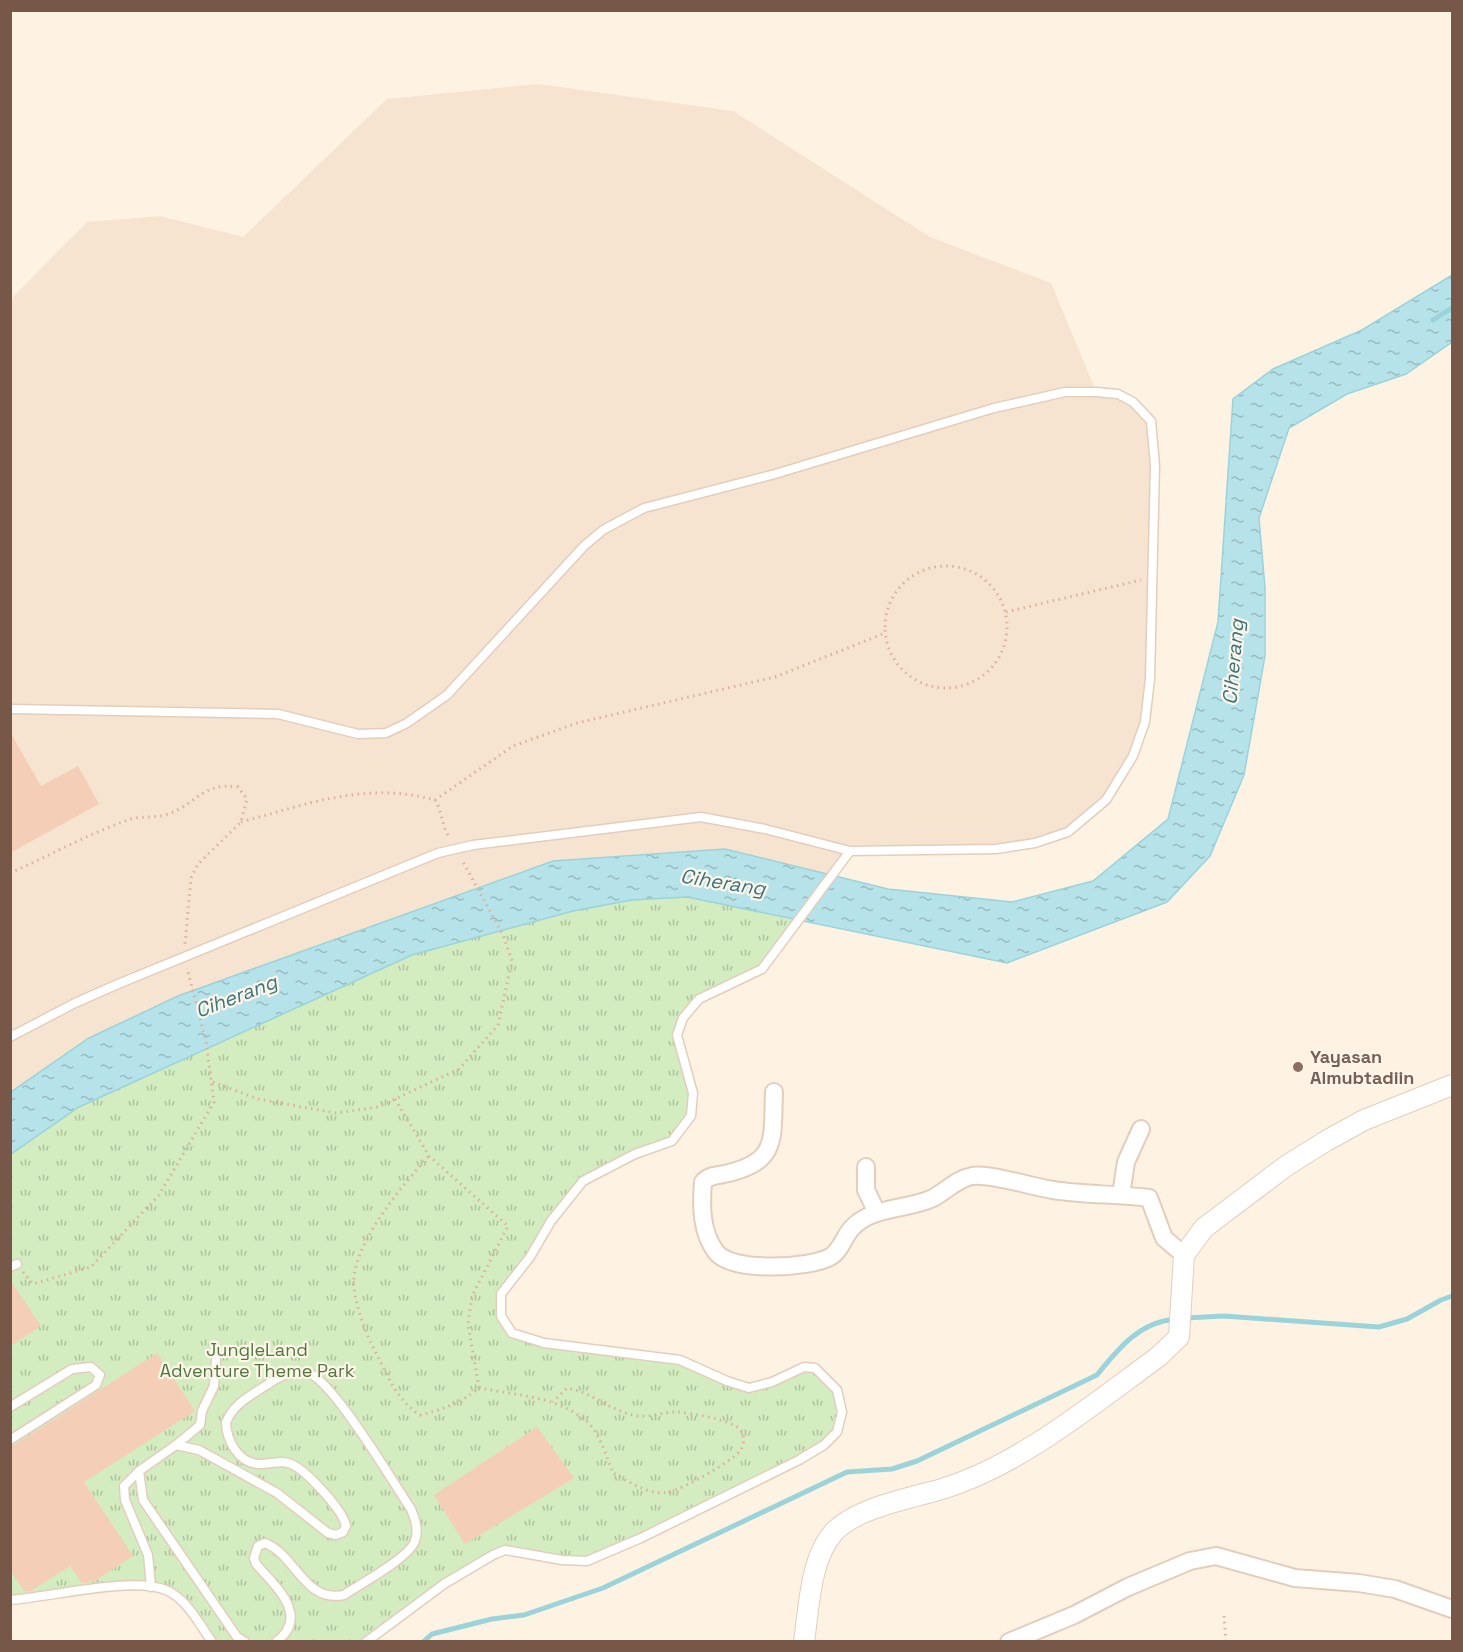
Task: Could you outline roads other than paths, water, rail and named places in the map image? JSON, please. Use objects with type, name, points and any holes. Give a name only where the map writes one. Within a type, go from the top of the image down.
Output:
[{"type":"street","points":[[804,1641],[814,1578],[825,1545],[834,1532],[851,1520],[870,1512],[969,1480],[1000,1465],[1158,1357],[1176,1341],[1180,1330],[1184,1255],[1204,1228],[1306,1154],[1364,1120],[1452,1085]]},
{"type":"street","points":[[774,1092],[774,1133],[765,1155],[752,1166],[712,1176],[703,1182],[701,1204],[704,1227],[717,1253],[723,1258],[750,1265],[799,1265],[818,1262],[833,1256],[852,1228],[877,1213],[932,1198],[958,1181],[979,1176],[1057,1191],[1150,1199],[1164,1238],[1184,1255]]},
{"type":"street","points":[[1120,1195],[1126,1162],[1141,1129]]},
{"type":"street","points":[[866,1167],[867,1190],[877,1213]]},
{"type":"street","points":[[1009,1641],[1074,1615],[1128,1587],[1190,1561],[1216,1556],[1294,1578],[1359,1583],[1395,1589],[1452,1609]]},
{"type":"lane","points":[[10,709],[278,714],[358,734],[386,733],[407,723],[447,695],[584,546],[622,519],[644,508],[775,474],[994,408],[1065,393],[1118,394],[1132,402],[1151,421],[1155,465],[1150,679],[1145,722],[1133,756],[1106,800],[1068,832],[1035,843],[962,851],[849,850],[765,829],[701,817],[559,833],[458,849],[438,853],[184,956],[75,1003],[10,1037]]},
{"type":"lane","points":[[366,1641],[444,1584],[493,1555],[505,1550],[562,1560],[586,1561],[640,1538],[797,1461],[824,1446],[837,1432],[842,1412],[837,1390],[815,1368],[804,1367],[772,1382],[749,1388],[726,1381],[680,1360],[544,1342],[512,1333],[501,1316],[501,1294],[530,1257],[551,1221],[583,1181],[635,1154],[672,1141],[692,1116],[693,1094],[677,1035],[682,1017],[699,999],[762,969],[835,873],[849,850]]},
{"type":"lane","points":[[151,1587],[148,1555],[124,1492],[124,1486],[139,1471],[200,1425],[202,1411],[212,1395],[216,1359]]},
{"type":"lane","points":[[10,1407],[72,1369],[91,1367],[100,1375],[96,1385],[10,1440]]},
{"type":"lane","points":[[176,1445],[200,1450],[276,1493],[328,1533],[336,1535],[343,1532],[346,1526],[342,1513],[297,1467],[282,1462],[251,1462],[232,1447],[226,1431],[228,1417],[238,1405],[273,1380],[290,1373],[306,1372],[321,1381],[341,1405],[411,1509],[417,1528],[415,1543],[410,1549],[344,1595],[328,1597],[315,1592],[276,1547],[265,1543],[258,1546],[254,1558],[256,1564],[288,1600],[290,1609],[285,1635],[276,1641]]},
{"type":"lane","points":[[139,1471],[143,1500],[237,1637],[245,1641]]},
{"type":"lane","points":[[10,1600],[106,1587],[151,1587],[168,1590],[189,1610],[212,1641]]},
{"type":"water","points":[[1452,275],[1452,342],[1406,374],[1347,394],[1289,428],[1259,518],[1265,588],[1265,656],[1244,775],[1210,856],[1167,902],[1007,963],[687,897],[632,900],[573,911],[412,955],[79,1107],[11,1154],[11,1092],[89,1038],[178,996],[553,861],[725,849],[888,889],[1012,902],[1093,881],[1168,819],[1218,622],[1233,399],[1273,369],[1362,330]]},
{"type":"waterway","name":"Ciherang","points":[[1433,320],[1452,308]]},
{"type":"waterway","points":[[1185,1318],[1224,1316],[1379,1327],[1407,1319],[1452,1296]]},
{"type":"waterway","points":[[423,1642],[432,1634],[492,1619],[524,1615],[603,1588],[847,1472],[892,1469],[917,1461],[1097,1375],[1131,1338],[1151,1325],[1176,1319]]},
{"type":"place","name":"Yayasan Almubtadiin","points":[[1298,1067]]},
{"type":"park label","name":"JungleLand Adventure Theme Park","points":[[257,1360]]}]
